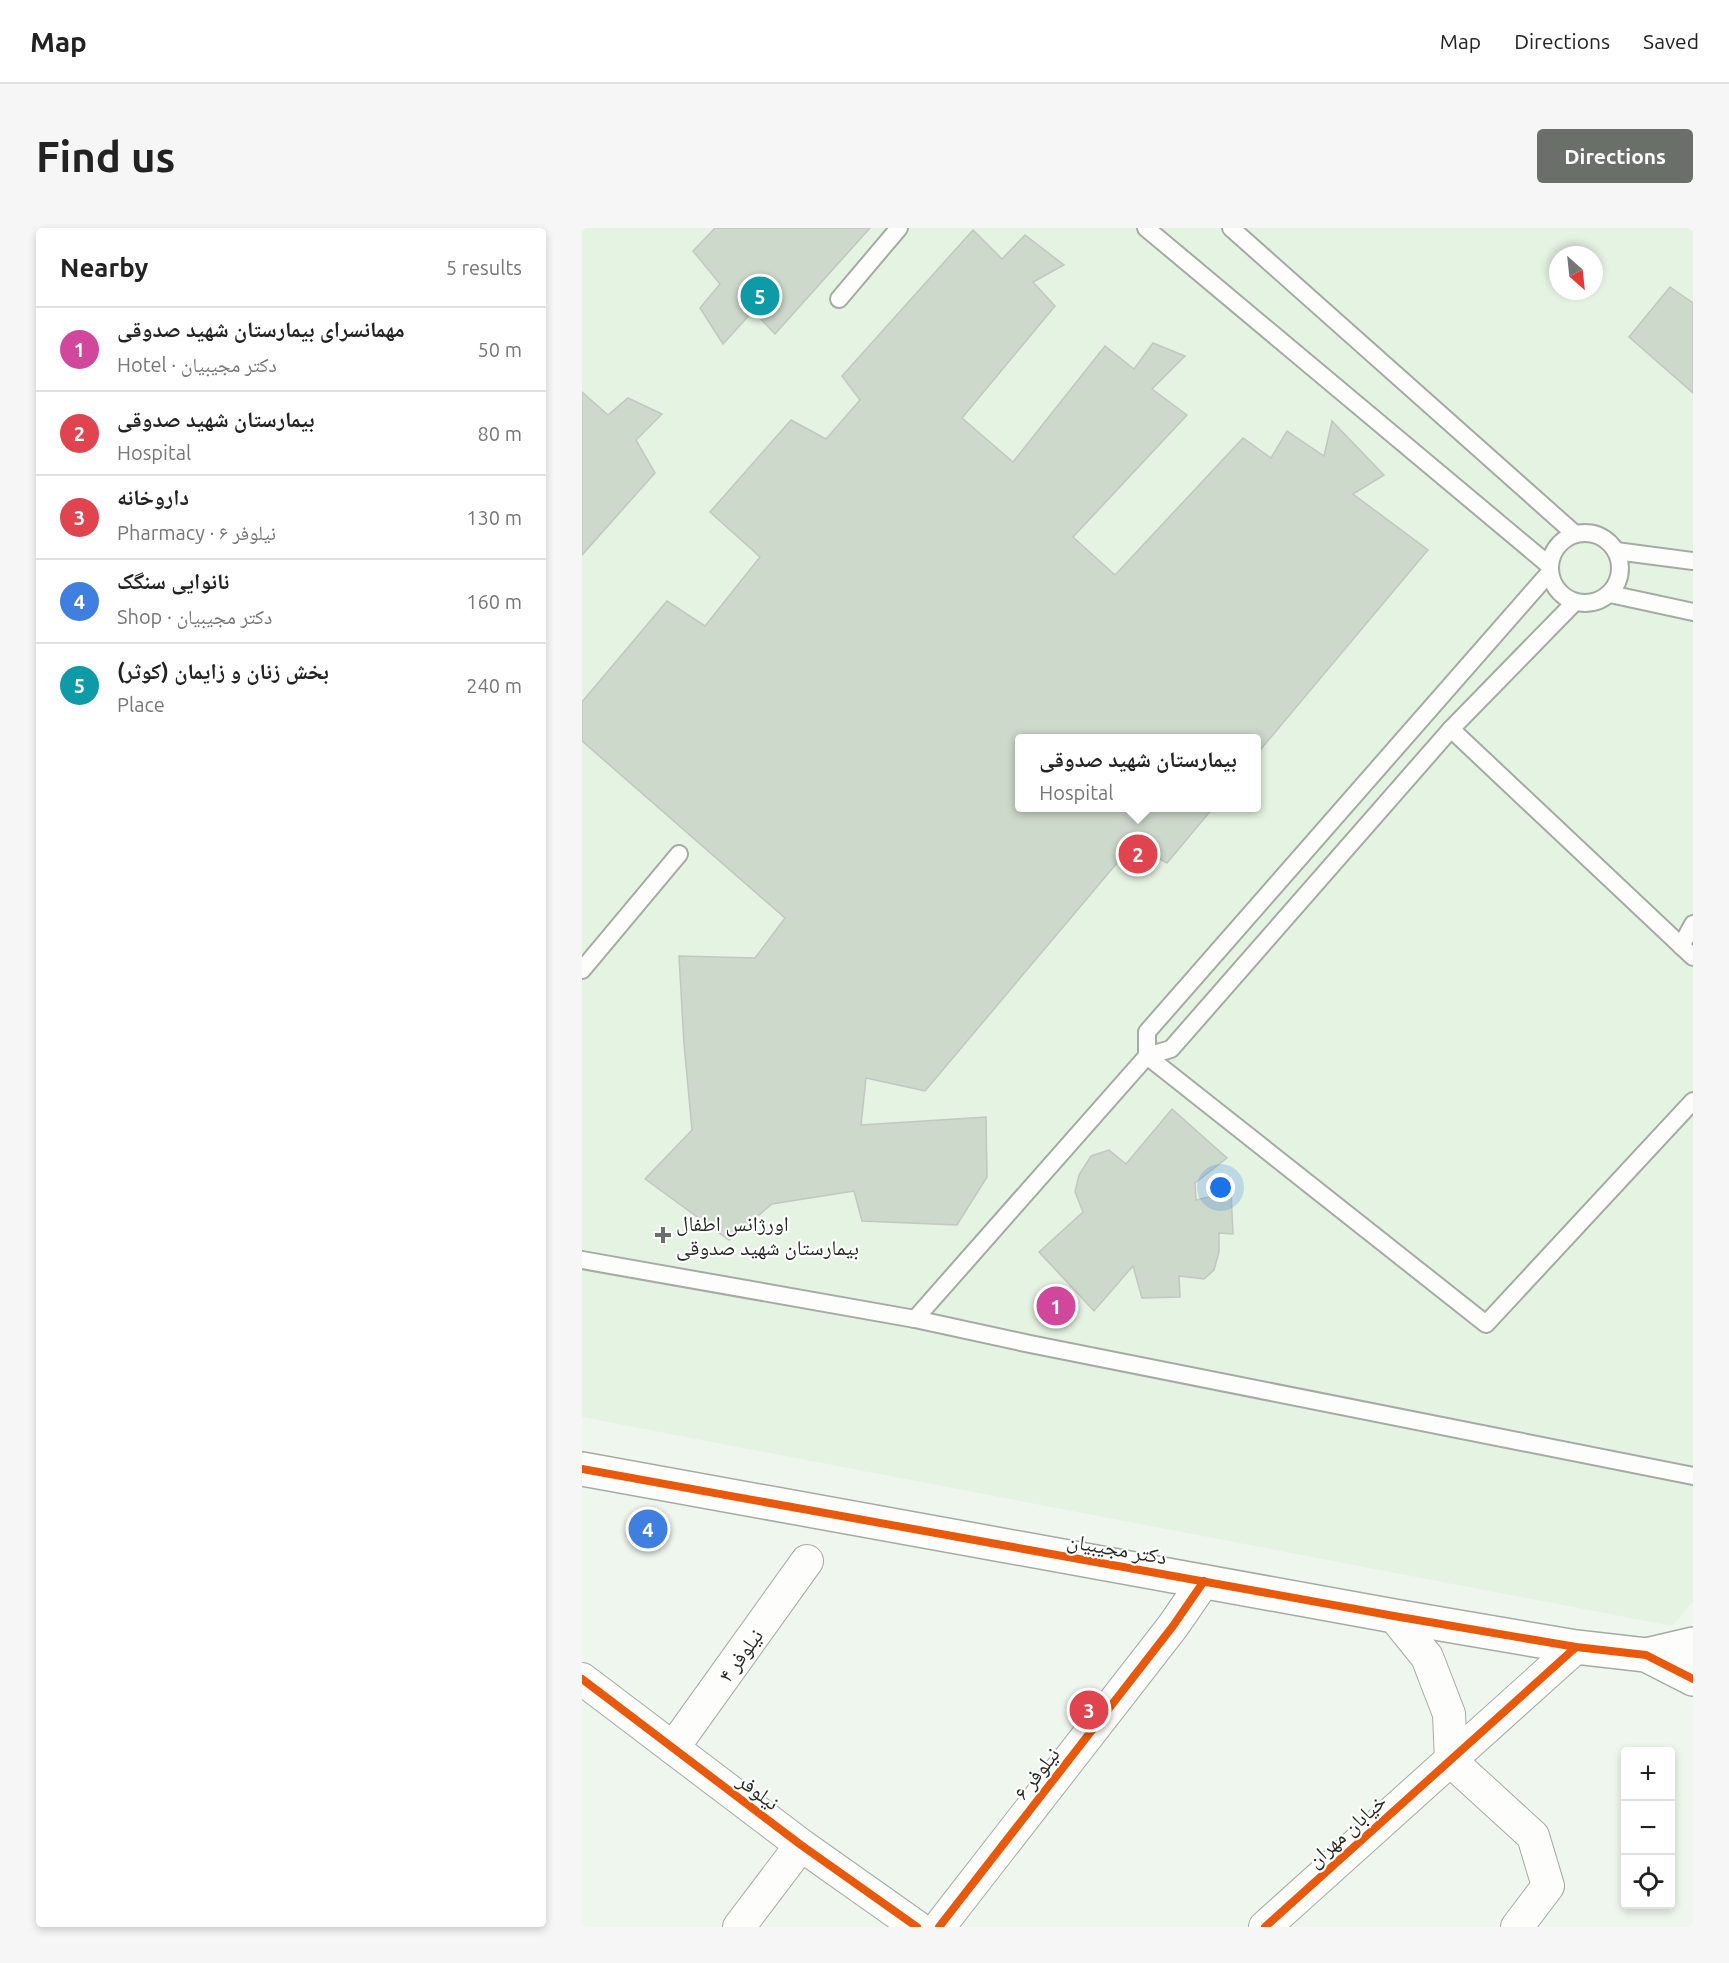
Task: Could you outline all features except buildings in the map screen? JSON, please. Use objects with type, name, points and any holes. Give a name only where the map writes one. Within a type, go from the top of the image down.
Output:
[{"type":"street","name":"دکتر مجیبیان","points":[[582,1469],[1394,1616],[1576,1647],[1646,1656]]},
{"type":"street","name":"نیلوفر ۴","points":[[673,1748],[807,1561]]},
{"type":"street","name":"نیلوفر ۶","points":[[939,1927],[1173,1626],[1204,1581]]},
{"type":"street","points":[[1394,1616],[1427,1657],[1446,1704],[1449,1714],[1451,1761],[1533,1836],[1548,1886],[1517,1927]]},
{"type":"street","points":[[1646,1656],[1693,1644]]},
{"type":"street","name":"خیابان مهران","points":[[1265,1927],[1576,1647]]},
{"type":"street","points":[[1646,1656],[1693,1678]]},
{"type":"street","name":"نیلوفر","points":[[582,1679],[801,1845],[917,1927]]},
{"type":"street","points":[[739,1927],[801,1845]]},
{"type":"lane","points":[[839,298],[899,228]]},
{"type":"lane","points":[[1146,228],[1550,569]]},
{"type":"lane","points":[[1231,228],[1575,534]]},
{"type":"lane","points":[[1591,533],[1605,539],[1616,551],[1620,566],[1618,580],[1610,594],[1599,600],[1587,603],[1575,602],[1563,596],[1554,585],[1550,569],[1554,552],[1563,541],[1575,534],[1591,533]]},
{"type":"lane","points":[[1616,551],[1693,561]]},
{"type":"lane","points":[[1147,1056],[1147,1032],[1550,569]]},
{"type":"lane","points":[[1610,594],[1693,612]]},
{"type":"lane","points":[[915,1319],[1147,1056],[1172,1049],[1451,729],[1575,602]]},
{"type":"lane","points":[[1451,729],[1687,951]]},
{"type":"lane","points":[[582,969],[679,854]]},
{"type":"lane","points":[[1687,951],[1693,924]]},
{"type":"lane","points":[[1147,1056],[1486,1324],[1693,1101]]},
{"type":"lane","points":[[582,1260],[915,1319],[1693,1476]]},
{"type":"shaded area","points":[[582,228],[1693,228],[1693,1602],[1672,1626],[582,1417]]},
{"type":"cycle path","points":[[582,1469],[1394,1616],[1576,1647],[1646,1655],[1693,1679]]},
{"type":"cycle path","points":[[939,1927],[1173,1626],[1204,1581]]},
{"type":"cycle path","points":[[1265,1927],[1576,1647]]},
{"type":"cycle path","points":[[582,1679],[801,1845],[917,1927]]},
{"type":"place","name":"بخش زنان و زایمان (کوثر)","points":[[760,296]]},
{"type":"place","name":"بیمارستان شهید صدوقی","points":[[1138,854]]},
{"type":"place","name":"اورژانس اطفال بیمارستان شهید صدوقی","points":[[663,1235]]},
{"type":"place","name":"مهمانسرای بیمارستان شهید صدوقی","points":[[1056,1306]]},
{"type":"place","name":"نانوایی سنگک","points":[[648,1529]]},
{"type":"place","name":"داروخانه","points":[[1089,1710]]}]
